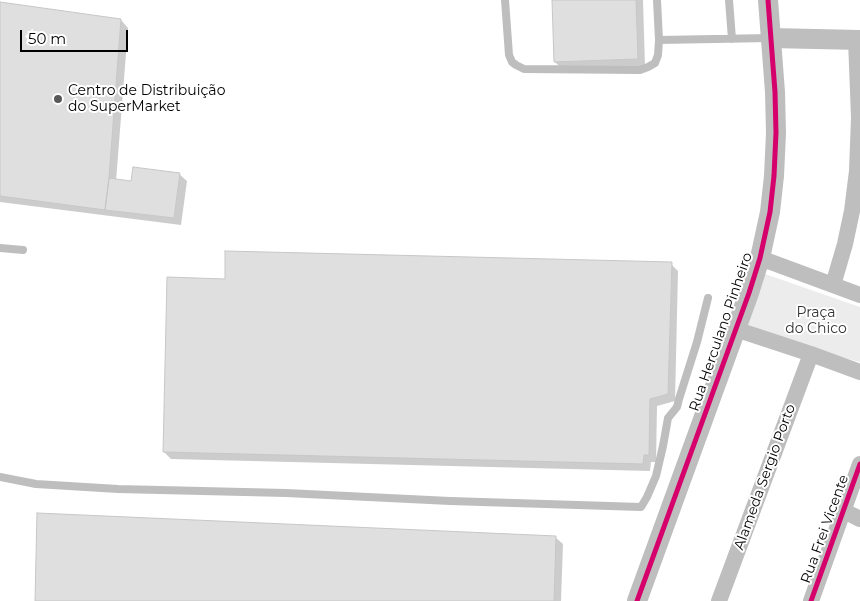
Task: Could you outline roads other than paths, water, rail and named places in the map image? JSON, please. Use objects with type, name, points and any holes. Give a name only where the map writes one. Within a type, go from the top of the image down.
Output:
[{"type":"street","name":"Rua Herculano Pinheiro","points":[[636,601],[760,258],[770,212],[774,176],[776,125],[768,0]]},
{"type":"street","points":[[771,38],[858,40],[857,171],[852,211],[833,285]]},
{"type":"street","points":[[760,258],[860,295]]},
{"type":"street","points":[[735,329],[860,372]]},
{"type":"street","name":"Alameda Sergio Porto","points":[[719,601],[810,354]]},
{"type":"street","name":"Rua Frei Vicente","points":[[812,601],[860,464]]},
{"type":"street","points":[[844,512],[860,519]]},
{"type":"lane","points":[[505,0],[509,54],[512,62],[516,65],[524,69],[640,70],[655,63],[658,55],[658,0]]},
{"type":"lane","points":[[730,0],[732,39]]},
{"type":"lane","points":[[659,40],[771,38]]},
{"type":"lane","points":[[0,248],[23,250]]},
{"type":"lane","points":[[0,477],[36,484],[118,489],[286,493],[450,501],[641,507],[656,476],[664,446],[668,418],[679,399],[708,298]]},
{"type":"place","name":"Centro de Distribuição do SuperMarket","points":[[58,99]]},
{"type":"park label","name":"Praça do Chico","points":[[816,322]]}]
